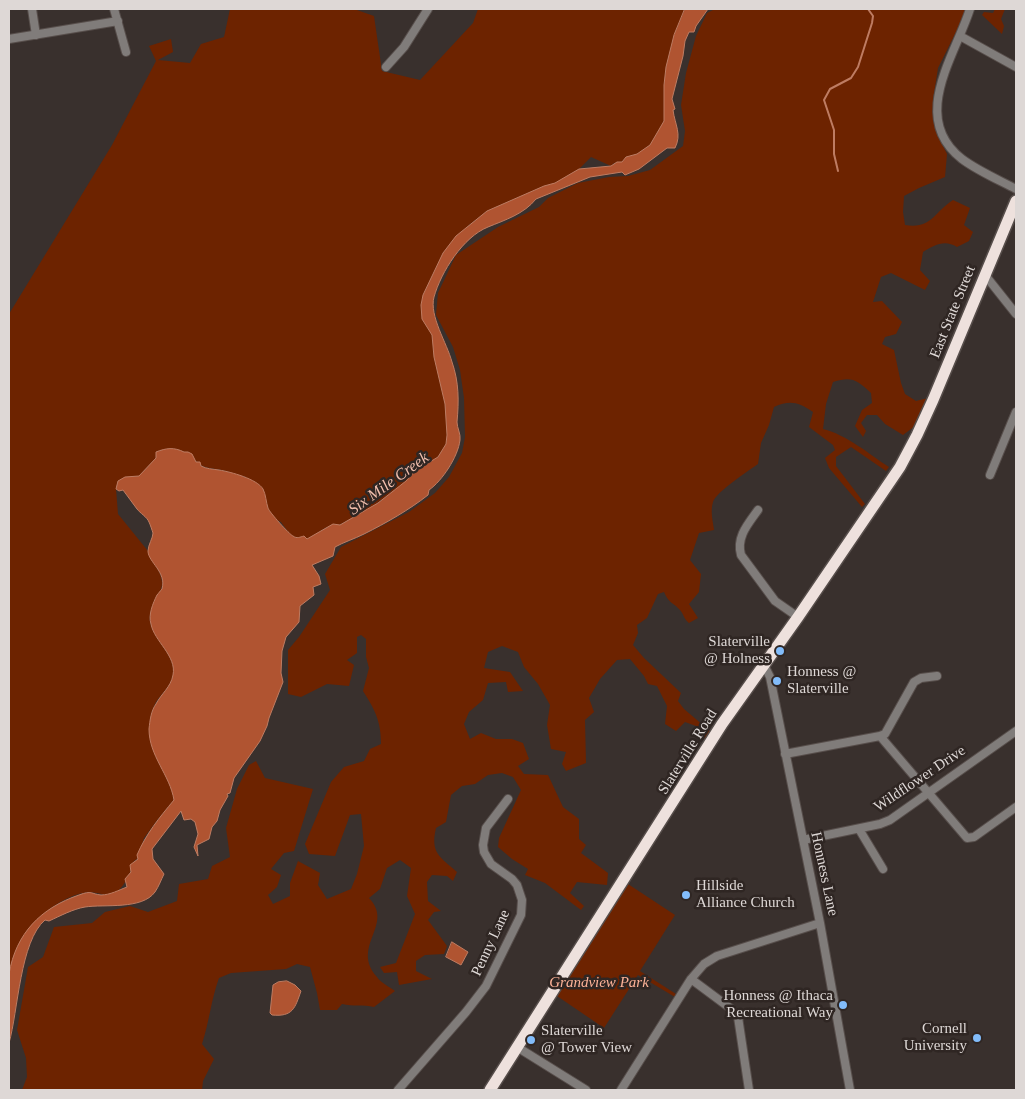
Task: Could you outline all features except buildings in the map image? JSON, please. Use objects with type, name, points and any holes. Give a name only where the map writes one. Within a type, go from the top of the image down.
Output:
[{"type":"highway","name":"East State Street","points":[[917,434],[1016,201]]},
{"type":"highway","name":"Slaterville Road","points":[[490,1090],[644,850],[722,724],[882,494],[917,434]]},
{"type":"street","points":[[32,9],[36,35]]},
{"type":"street","points":[[114,9],[126,52]]},
{"type":"street","points":[[386,67],[404,47],[428,9]]},
{"type":"street","points":[[970,9],[946,65],[939,89],[937,114],[942,133],[955,153],[964,161],[1016,189]]},
{"type":"street","points":[[9,40],[118,21]]},
{"type":"street","points":[[960,36],[1016,68]]},
{"type":"street","points":[[985,275],[1016,314]]},
{"type":"street","points":[[990,475],[1016,412]]},
{"type":"street","points":[[758,510],[740,538],[740,555],[775,600],[798,617]]},
{"type":"street","name":"Honness Lane","points":[[764,665],[770,677],[786,754],[820,923],[850,1090]]},
{"type":"street","points":[[786,754],[884,734],[914,682],[921,678],[937,676]]},
{"type":"street","name":"Wildflower Drive","points":[[803,840],[880,824],[890,820],[927,792],[1016,731]]},
{"type":"street","points":[[880,736],[967,838],[974,837],[1016,807]]},
{"type":"street","name":"Penny Lane","points":[[398,1090],[486,986],[519,920],[522,900],[518,889],[512,879],[496,869],[488,861],[483,845],[486,828],[508,799]]},
{"type":"street","points":[[858,828],[883,869]]},
{"type":"street","points":[[621,1090],[691,979],[704,964],[717,956],[820,923]]},
{"type":"street","points":[[691,979],[730,1008],[738,1017],[749,1090]]},
{"type":"street","points":[[517,1046],[586,1090]]},
{"type":"green space","points":[[230,9],[354,9],[374,16],[382,71],[420,80],[473,23],[478,9],[685,9],[674,35],[666,67],[664,121],[650,145],[637,154],[626,157],[622,162],[614,163],[611,166],[591,157],[579,169],[555,184],[544,186],[487,211],[469,225],[443,253],[423,295],[445,404],[446,444],[438,457],[415,471],[406,481],[369,509],[339,525],[325,528],[307,540],[291,536],[281,522],[275,519],[268,509],[263,489],[244,476],[202,466],[188,452],[170,449],[156,452],[156,458],[139,476],[118,481],[116,489],[118,514],[148,551],[162,582],[160,593],[150,613],[150,619],[153,631],[169,657],[174,670],[170,684],[154,705],[150,728],[154,750],[169,783],[174,800],[144,838],[138,858],[134,861],[132,869],[121,888],[114,893],[106,895],[88,892],[73,896],[46,912],[24,936],[11,965],[9,980],[9,314],[112,145],[156,61],[149,46],[171,39],[173,52],[158,60],[190,63],[201,44],[224,37]]},
{"type":"green space","points":[[715,9],[965,9],[962,20],[938,68],[933,100],[933,119],[947,154],[945,177],[904,196],[903,212],[905,225],[921,225],[932,219],[953,200],[970,208],[964,225],[973,232],[969,241],[957,247],[944,243],[935,245],[923,252],[920,270],[930,281],[925,290],[891,273],[881,277],[873,302],[882,301],[902,322],[896,334],[885,337],[882,344],[894,350],[905,394],[916,401],[928,398],[915,426],[903,435],[885,424],[877,415],[867,415],[861,423],[866,431],[863,437],[855,426],[862,410],[872,403],[871,393],[854,380],[845,379],[833,382],[826,404],[823,429],[849,440],[889,467],[886,471],[851,447],[836,457],[836,466],[865,504],[862,507],[829,468],[825,458],[835,450],[833,445],[809,427],[813,412],[794,403],[785,403],[774,407],[761,443],[758,464],[715,498],[712,509],[714,530],[699,533],[690,560],[701,574],[699,592],[689,604],[698,618],[689,623],[664,592],[658,594],[647,618],[637,625],[638,633],[633,645],[681,693],[678,701],[684,709],[710,731],[704,739],[696,726],[685,722],[676,731],[665,724],[667,706],[657,686],[648,684],[630,659],[617,660],[600,679],[589,698],[594,712],[585,720],[586,763],[566,771],[562,764],[566,752],[551,749],[547,725],[550,705],[538,684],[524,667],[518,652],[502,646],[488,652],[484,668],[510,672],[523,691],[508,692],[506,682],[488,683],[483,700],[469,712],[464,724],[470,739],[481,733],[496,739],[512,739],[523,743],[529,759],[518,766],[524,774],[548,775],[563,807],[579,819],[579,839],[586,845],[581,853],[608,873],[607,885],[577,882],[570,893],[584,906],[581,910],[545,883],[525,875],[528,869],[498,847],[499,838],[521,790],[513,777],[502,773],[488,775],[475,784],[462,786],[451,795],[446,822],[436,828],[434,843],[438,854],[457,872],[453,881],[447,876],[432,875],[427,882],[428,901],[441,911],[434,912],[428,920],[447,946],[444,954],[425,955],[416,961],[416,971],[432,979],[399,985],[397,972],[384,973],[380,967],[396,963],[415,914],[407,896],[411,868],[400,860],[387,868],[380,889],[369,898],[376,908],[377,917],[376,927],[369,946],[370,966],[383,983],[395,991],[374,1007],[342,1004],[337,1010],[320,1010],[310,967],[297,964],[286,969],[231,973],[219,978],[214,995],[202,1044],[214,1059],[203,1081],[202,1090],[22,1090],[27,1077],[26,1058],[17,1030],[28,967],[43,957],[54,927],[92,923],[105,912],[130,906],[148,912],[177,901],[179,884],[208,879],[212,866],[230,857],[226,828],[237,789],[249,765],[256,761],[265,778],[313,789],[294,851],[284,853],[271,869],[281,875],[277,887],[268,895],[273,904],[290,896],[290,883],[298,861],[320,873],[318,885],[327,899],[351,889],[364,846],[361,814],[350,815],[335,856],[309,854],[305,844],[331,782],[344,767],[364,761],[370,749],[381,744],[380,729],[376,716],[363,691],[369,668],[366,657],[366,639],[361,635],[357,637],[357,653],[347,660],[354,665],[349,686],[327,684],[301,697],[288,694],[288,650],[299,637],[330,590],[325,574],[341,547],[409,512],[435,493],[449,477],[462,453],[465,437],[464,398],[460,370],[453,347],[436,315],[438,293],[456,255],[498,227],[539,207],[548,198],[578,183],[609,177],[628,176],[650,170],[683,146],[685,131],[681,105],[686,73],[696,36],[707,13]]},
{"type":"green space","points":[[995,9],[1005,9],[1001,19],[1004,26],[1002,34],[982,15],[984,12],[993,13]]},
{"type":"green space","name":"Grandview Park","points":[[628,884],[675,915],[640,971],[676,994],[675,997],[638,975],[604,1028],[557,996]]},
{"type":"shaded area","points":[[685,9],[708,9],[694,32],[689,32],[685,41],[672,99],[678,134],[675,148],[667,148],[639,169],[625,175],[622,172],[590,177],[536,199],[520,213],[479,232],[454,256],[437,287],[433,304],[436,321],[450,355],[457,384],[457,422],[460,438],[459,447],[453,461],[439,481],[429,490],[428,495],[421,501],[381,525],[335,547],[333,556],[312,565],[319,576],[321,584],[313,587],[314,595],[300,606],[299,622],[286,637],[282,651],[281,673],[283,682],[267,726],[260,741],[234,778],[230,793],[227,794],[228,796],[220,810],[217,821],[212,827],[209,839],[197,845],[198,856],[194,847],[198,834],[195,822],[191,819],[184,820],[181,811],[152,849],[153,859],[164,874],[155,892],[149,898],[132,904],[80,908],[49,921],[45,920],[30,944],[25,960],[9,1043],[9,974],[12,959],[24,934],[42,915],[65,900],[87,893],[104,895],[127,887],[125,879],[131,872],[130,865],[138,859],[137,855],[149,833],[174,800],[172,791],[152,748],[149,729],[153,710],[173,675],[172,661],[156,636],[150,620],[153,605],[162,589],[162,577],[148,551],[153,533],[149,522],[123,490],[119,491],[116,489],[118,481],[125,477],[139,476],[156,458],[156,452],[177,449],[188,452],[192,454],[196,462],[200,462],[201,466],[237,474],[260,485],[272,514],[294,537],[304,536],[307,539],[333,524],[340,525],[378,503],[406,481],[415,471],[438,457],[446,444],[445,404],[434,357],[432,335],[422,319],[421,305],[423,295],[443,253],[456,236],[487,211],[555,183],[579,169],[611,166],[617,162],[622,162],[626,157],[637,154],[650,145],[664,121],[666,67],[674,35]]},
{"type":"shaded area","points":[[452,942],[468,952],[461,965],[446,957]]},
{"type":"shaded area","points":[[287,981],[301,991],[295,1007],[289,1013],[272,1015],[270,1013],[273,985],[278,982]]},
{"type":"waterway","points":[[838,171],[834,154],[834,130],[824,100],[830,89],[851,78],[858,67],[872,23],[873,16],[868,9]]},
{"type":"place","name":"Slaterville @ Holness","points":[[780,651]]},
{"type":"place","name":"Honness @ Slaterville","points":[[777,681]]},
{"type":"place","name":"Hillside Alliance Church","points":[[686,895]]},
{"type":"place","name":"Honness @ Ithaca Recreational Way","points":[[843,1005]]},
{"type":"place","name":"Cornell University","points":[[977,1038]]},
{"type":"place","name":"Slaterville @ Tower View","points":[[531,1040]]},
{"type":"water label","name":"Six Mile Creek","points":[[389,484]]}]
